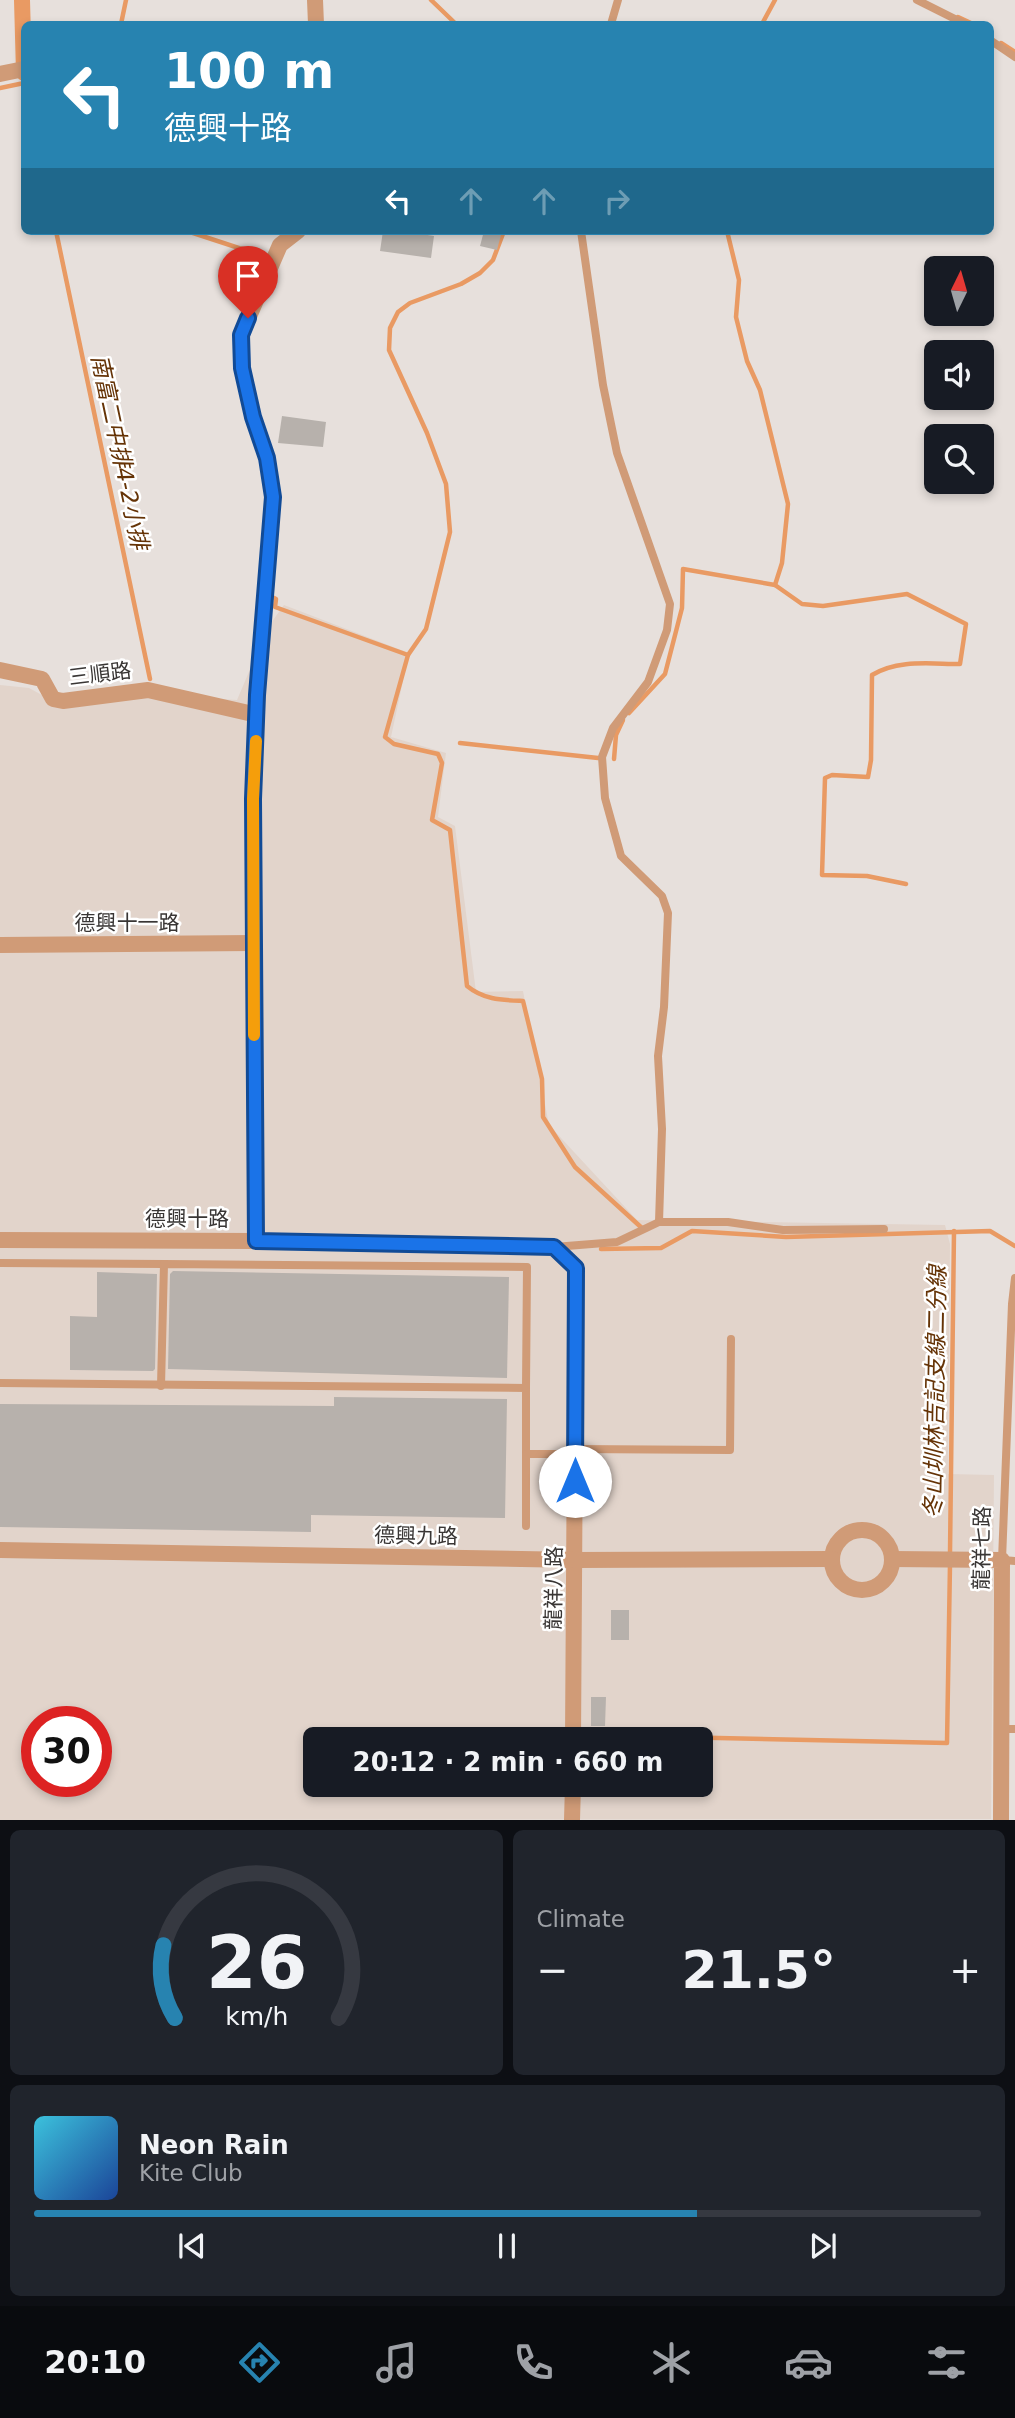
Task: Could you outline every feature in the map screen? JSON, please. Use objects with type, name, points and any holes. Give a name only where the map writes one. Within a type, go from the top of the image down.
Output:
[{"type":"street","points":[[315,0],[316,21]]},
{"type":"street","points":[[0,74],[21,69]]},
{"type":"street","points":[[256,1241],[253,799],[273,497],[267,458],[253,417],[242,368],[241,335],[280,245],[293,235]]},
{"type":"street","name":"三順路","points":[[0,670],[42,679],[53,699],[63,701],[148,690],[257,715]]},
{"type":"street","name":"德興十一路","points":[[0,945],[253,943]]},
{"type":"street","name":"德興十路","points":[[0,1240],[256,1241],[554,1247]]},
{"type":"street","name":"龍祥八路","points":[[554,1247],[576,1268],[573,1727]]},
{"type":"street","points":[[868,1531],[885,1541],[892,1559],[891,1569],[881,1585],[862,1590],[844,1584],[833,1568],[832,1559],[834,1549],[848,1534],[868,1531]]},
{"type":"street","name":"德興九路","points":[[0,1550],[575,1560],[832,1559]]},
{"type":"street","points":[[892,1559],[1009,1560]]},
{"type":"street","name":"龍祥七路","points":[[1006,1810],[1009,1560]]},
{"type":"street","points":[[572,1819],[573,1797]]},
{"type":"lane","points":[[612,21],[618,0]]},
{"type":"lane","points":[[917,0],[959,21]]},
{"type":"lane","points":[[994,43],[1015,57]]},
{"type":"lane","points":[[581,235],[603,386],[617,453],[670,604],[667,630],[648,682],[613,729],[602,757],[605,799],[621,856],[662,896],[668,914],[664,1007],[658,1056],[662,1129],[659,1222]]},
{"type":"lane","points":[[554,1247],[617,1242],[659,1222],[728,1222],[783,1230],[884,1228]]},
{"type":"lane","points":[[0,1263],[527,1268],[526,1526]]},
{"type":"lane","points":[[161,1385],[164,1264]]},
{"type":"lane","name":"龍祥七路","points":[[1009,1560],[1004,1478],[1015,1278]]},
{"type":"lane","points":[[526,1454],[730,1450],[730,1339]]},
{"type":"lane","points":[[0,1383],[526,1388]]},
{"type":"lane","points":[[1004,1478],[1015,1478]]},
{"type":"shaded area","points":[[284,605],[409,653],[391,737],[446,753],[438,817],[455,826],[476,992],[523,991],[549,1125],[637,1220],[945,1225],[950,1244],[948,1474],[994,1475],[991,1819],[0,1820],[0,685],[29,688],[64,707],[146,695],[237,700],[268,627]]},
{"type":"building","points":[[382,235],[434,236],[431,258],[380,251]]},
{"type":"building","points":[[483,235],[501,235],[497,250],[480,246]]},
{"type":"building","points":[[282,416],[326,422],[323,447],[278,443]]},
{"type":"building","points":[[173,1271],[509,1277],[507,1378],[168,1369],[170,1274]]},
{"type":"building","points":[[97,1272],[157,1274],[153,1371],[70,1370],[70,1316],[97,1317]]},
{"type":"building","points":[[334,1397],[507,1399],[505,1518],[311,1515],[311,1532],[0,1527],[0,1404],[334,1406]]},
{"type":"building","points":[[611,1610],[629,1610],[629,1640],[611,1640]]},
{"type":"building","points":[[591,1697],[606,1697],[605,1726],[591,1726]]},
{"type":"waterway","points":[[22,0],[23,21]]},
{"type":"waterway","points":[[122,21],[126,0]]},
{"type":"waterway","points":[[431,0],[453,21]]},
{"type":"waterway","points":[[764,21],[775,0]]},
{"type":"waterway","points":[[958,17],[967,21]]},
{"type":"waterway","points":[[1001,43],[1015,52]]},
{"type":"waterway","points":[[0,88],[21,84]]},
{"type":"waterway","name":"南富二中排4-2小排","points":[[57,235],[150,679]]},
{"type":"waterway","points":[[199,235],[257,254],[269,261]]},
{"type":"waterway","points":[[502,235],[493,260],[480,273],[461,284],[410,303],[398,312],[390,328],[389,350],[427,433],[446,484],[450,532],[426,629],[408,655],[385,737],[394,744],[438,754],[442,763],[432,820],[450,830],[467,986],[487,997],[523,1001],[542,1079],[543,1117],[575,1167],[643,1229]]},
{"type":"waterway","points":[[728,235],[739,280],[736,317],[747,361],[760,390],[788,504],[782,563],[775,585],[802,604],[823,606],[907,594],[966,624],[960,664],[903,664],[872,675],[871,760],[868,777],[832,775],[825,778],[822,875],[867,876],[906,884]]},
{"type":"waterway","points":[[629,713],[665,674],[682,608],[683,569],[775,585]]},
{"type":"waterway","points":[[270,596],[276,599],[275,607],[408,655]]},
{"type":"waterway","points":[[614,759],[616,735],[623,720]]},
{"type":"waterway","points":[[460,743],[598,758]]},
{"type":"waterway","points":[[601,1249],[661,1248],[692,1231],[786,1237],[990,1231],[1015,1246]]},
{"type":"waterway","name":"冬山圳林吉記支線二分線","points":[[950,1553],[954,1231]]},
{"type":"waterway","name":"冬山圳林吉記支線二分線","points":[[713,1738],[947,1743],[950,1564]]},
{"type":"slow traffic","points":[[254,1035],[253,799],[256,741]]},
{"type":"route","points":[[248,318],[241,335],[242,368],[253,417],[267,458],[273,497],[257,695],[253,799],[256,1241],[554,1247],[576,1268],[575,1481]]}]
